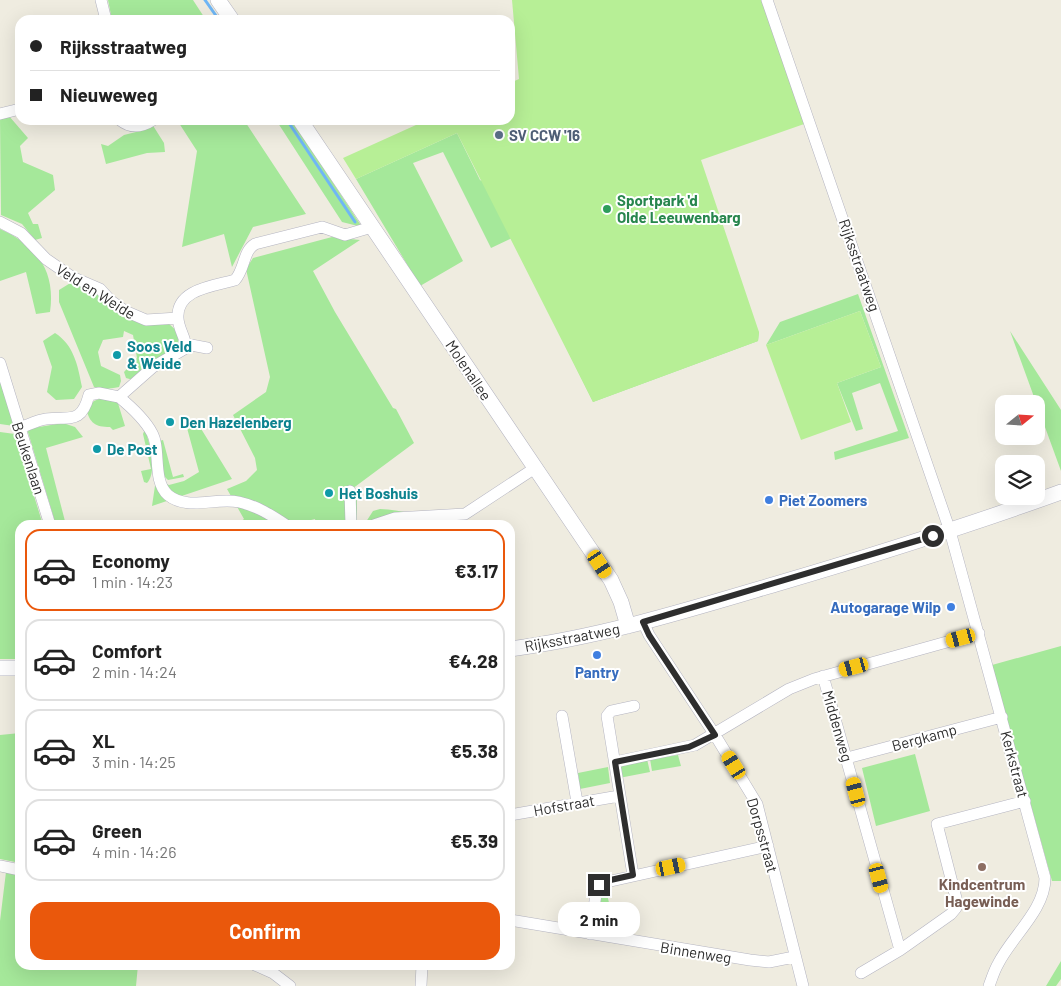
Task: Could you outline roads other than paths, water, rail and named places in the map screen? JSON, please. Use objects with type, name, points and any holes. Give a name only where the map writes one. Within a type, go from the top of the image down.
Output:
[{"type":"main road","points":[[218,0],[228,15]]},
{"type":"main road","name":"Molenallee","points":[[303,125],[611,580],[628,626]]},
{"type":"main road","name":"Rijksstraatweg","points":[[515,648],[569,639],[643,622],[950,531],[1061,492]]},
{"type":"main road","points":[[0,668],[15,668]]},
{"type":"street","points":[[102,0],[105,15]]},
{"type":"street","name":"Rijksstraatweg","points":[[767,0],[950,531]]},
{"type":"street","points":[[0,114],[15,110]]},
{"type":"street","name":"Veld en Weide","points":[[0,222],[21,233],[46,259],[72,277],[100,289],[124,311],[146,320],[178,318]]},
{"type":"street","points":[[119,396],[139,381],[153,366],[186,348],[178,318],[178,305],[182,300],[207,288],[235,280],[244,266],[248,250],[255,244],[322,227],[346,235],[372,228]]},
{"type":"street","points":[[186,344],[207,348]]},
{"type":"street","name":"Beukenlaan","points":[[0,362],[48,520]]},
{"type":"street","points":[[138,414],[134,398],[139,381]]},
{"type":"street","points":[[19,428],[46,419],[74,419],[80,415],[89,395],[99,393],[119,396],[157,433],[161,483],[169,495],[183,502],[219,499],[238,502],[264,510],[279,520]]},
{"type":"street","points":[[389,520],[395,518],[465,514],[536,468]]},
{"type":"street","points":[[350,491],[351,520]]},
{"type":"street","name":"Kerkstraat","points":[[950,531],[1045,878],[1044,890],[1039,902],[998,963],[989,986]]},
{"type":"street","name":"Dorpsstraat","points":[[643,622],[649,635],[715,735],[757,804],[794,957],[803,986]]},
{"type":"street","points":[[615,762],[689,747],[715,735],[789,689],[824,676],[979,633]]},
{"type":"street","name":"Middenweg","points":[[824,676],[900,950]]},
{"type":"street","points":[[633,875],[607,716],[611,711],[634,706]]},
{"type":"street","points":[[562,716],[577,802]]},
{"type":"street","name":"Bergkamp","points":[[846,758],[1002,717]]},
{"type":"street","name":"Hofstraat","points":[[515,814],[619,796]]},
{"type":"street","points":[[860,973],[900,950],[951,914],[956,908],[956,898],[937,824],[1024,801]]},
{"type":"street","points":[[590,934],[599,885],[606,881],[768,846]]},
{"type":"street","points":[[0,866],[15,869]]},
{"type":"street","name":"Binnenweg","points":[[515,921],[750,960],[769,962],[794,957]]},
{"type":"street","points":[[266,970],[290,986]]},
{"type":"street","points":[[421,986],[422,970]]},
{"type":"waterway","points":[[205,0],[216,15]]},
{"type":"waterway","points":[[290,125],[355,222]]},
{"type":"place","name":"SV CCW '16","points":[[499,135]]},
{"type":"place","name":"Sportpark 'd Olde Leeuwenbarg","points":[[607,209]]},
{"type":"place","name":"Soos Veld & Weide","points":[[117,355]]},
{"type":"place","name":"Den Hazelenberg","points":[[170,422]]},
{"type":"place","name":"De Post","points":[[97,449]]},
{"type":"place","name":"Het Boshuis","points":[[329,493]]},
{"type":"place","name":"Piet Zoomers","points":[[769,500]]},
{"type":"place","name":"Autogarage Wilp","points":[[951,607]]},
{"type":"place","name":"Pantry","points":[[597,655]]},
{"type":"place","name":"Kindcentrum Hagewinde","points":[[982,867]]}]
